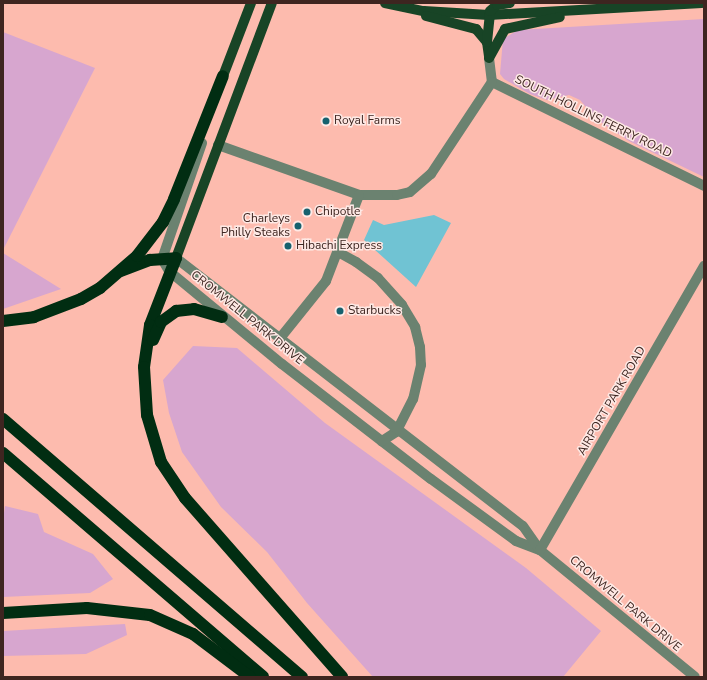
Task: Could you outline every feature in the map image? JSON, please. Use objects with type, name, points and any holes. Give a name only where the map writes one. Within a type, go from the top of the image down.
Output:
[{"type":"highway","points":[[3,321],[34,316],[59,309],[100,288],[137,256],[163,222],[223,76]]},
{"type":"highway","points":[[121,271],[137,263],[176,258]]},
{"type":"highway","points":[[176,258],[169,271],[150,325],[144,367],[147,415],[161,462],[185,498],[342,677]]},
{"type":"highway","points":[[144,367],[156,331],[168,316],[184,309],[194,309],[222,317]]},
{"type":"highway","points":[[3,419],[302,677]]},
{"type":"highway","points":[[3,453],[262,677]]},
{"type":"highway","points":[[3,613],[88,608],[150,615],[193,634],[250,677]]},
{"type":"main road","points":[[244,3],[244,22]]},
{"type":"main road","points":[[223,76],[251,3]]},
{"type":"main road","points":[[176,258],[272,3]]},
{"type":"main road","points":[[386,3],[424,11],[489,15],[702,3]]},
{"type":"main road","points":[[386,3],[472,28],[482,35],[487,42]]},
{"type":"main road","points":[[489,58],[487,42],[489,15],[492,8],[497,5],[510,3]]},
{"type":"main road","points":[[489,58],[505,29],[596,10]]},
{"type":"street","points":[[218,145],[359,195],[381,197],[410,192],[421,184],[436,167],[492,82],[489,58]]},
{"type":"street","points":[[162,259],[223,76]]},
{"type":"street","name":"SOUTH HOLLINS FERRY ROAD","points":[[492,82],[704,186]]},
{"type":"street","points":[[281,336],[326,281],[359,195]]},
{"type":"street","points":[[338,252],[356,262],[378,278],[402,305],[415,327],[420,347],[421,365],[413,398],[397,430],[382,441]]},
{"type":"street","name":"CROMWELL PARK DRIVE","points":[[176,258],[281,336],[397,430],[523,526],[540,550],[695,677]]},
{"type":"street","name":"CROMWELL PARK DRIVE","points":[[162,259],[169,271],[222,317],[382,441],[516,540],[540,550]]},
{"type":"street","name":"AIRPORT PARK ROAD","points":[[540,550],[704,266]]},
{"type":"shaded area","points":[[704,19],[704,177],[629,141],[596,119],[580,100],[569,95],[547,100],[530,94],[504,79],[500,74],[503,39],[518,30]]},
{"type":"shaded area","points":[[3,32],[95,68],[3,250]]},
{"type":"shaded area","points":[[3,253],[61,289],[3,309]]},
{"type":"shaded area","points":[[193,346],[237,348],[325,423],[526,568],[601,631],[563,677],[373,677],[307,603],[267,552],[221,507],[182,452],[169,413],[163,380]]},
{"type":"shaded area","points":[[5,506],[38,514],[44,532],[93,554],[113,579],[90,593],[3,597],[3,520]]},
{"type":"shaded area","points":[[125,624],[127,635],[86,654],[3,656],[3,631]]},
{"type":"water","points":[[434,215],[451,223],[416,287],[364,240],[373,220],[384,225]]},
{"type":"place","name":"Royal Farms","points":[[326,121]]},
{"type":"place","name":"Chipotle","points":[[307,212]]},
{"type":"place","name":"Charleys Philly Steaks","points":[[298,226]]},
{"type":"place","name":"Hibachi Express","points":[[288,246]]},
{"type":"place","name":"Starbucks","points":[[340,311]]}]
